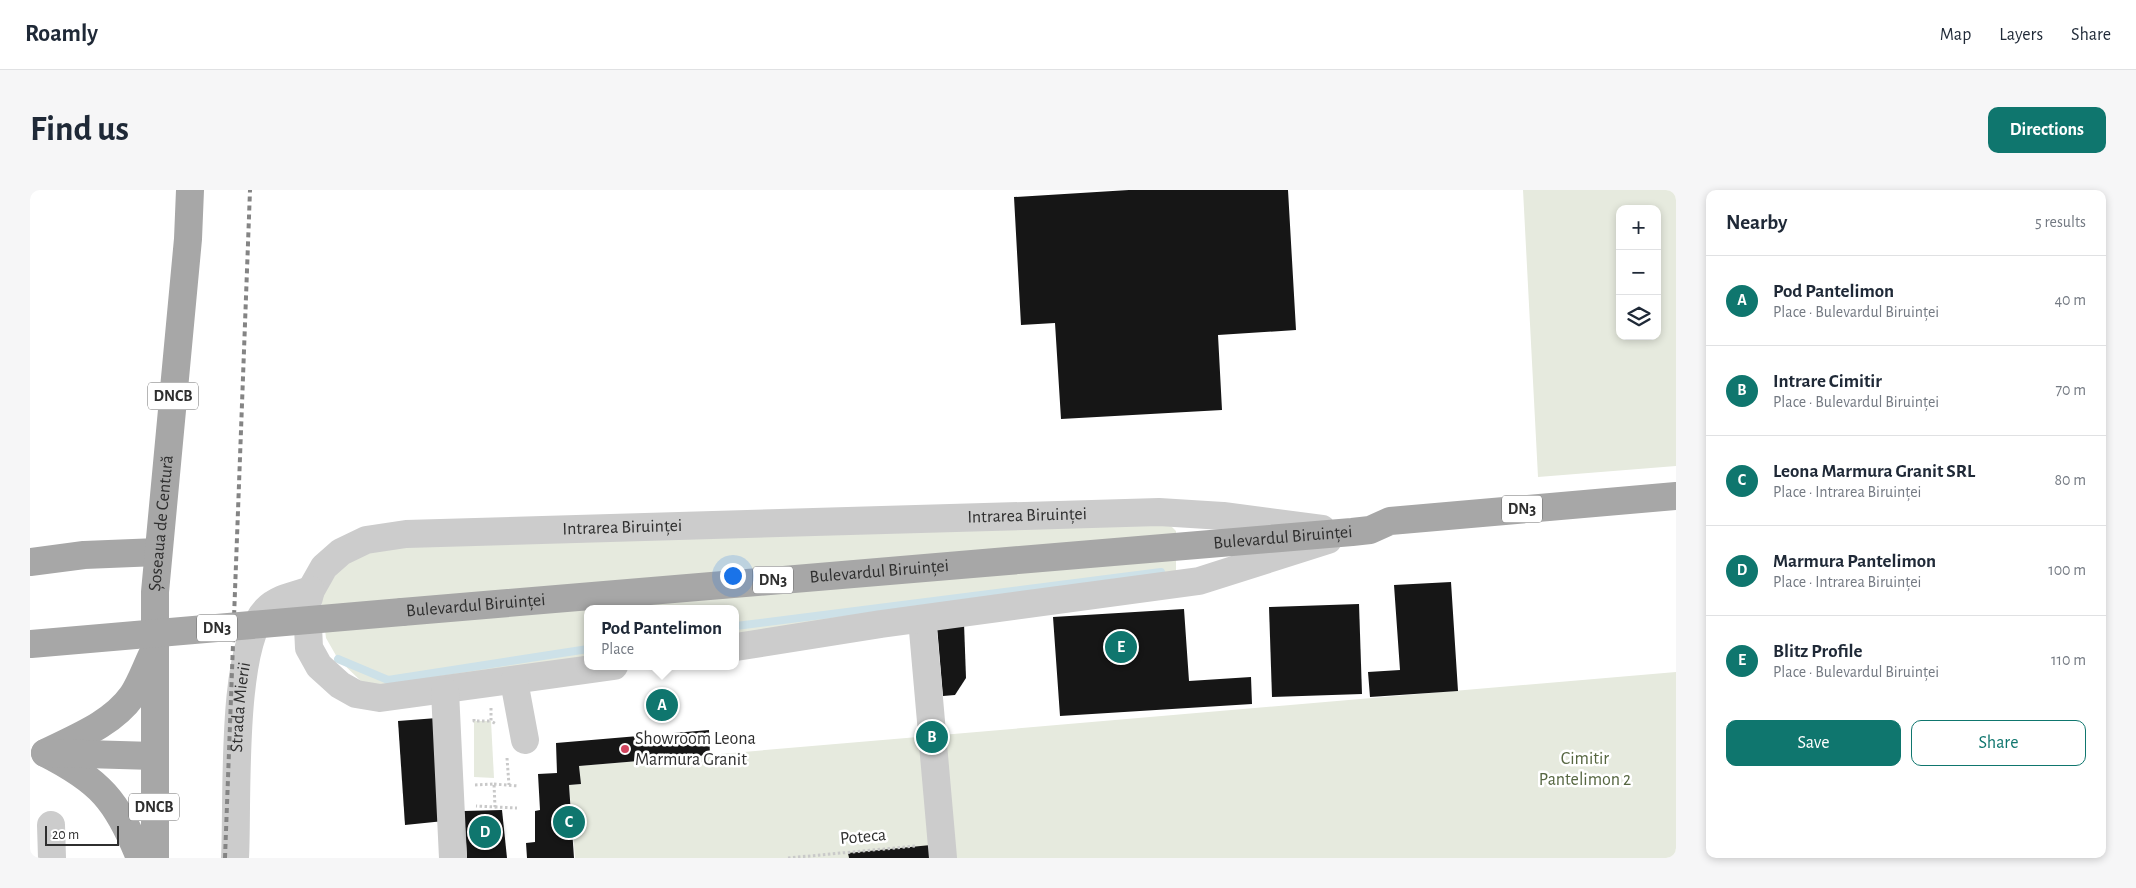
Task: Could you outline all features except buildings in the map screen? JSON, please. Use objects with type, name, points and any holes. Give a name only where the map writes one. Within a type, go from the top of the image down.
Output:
[{"type":"main road","name":"Șoseaua de Centură","points":[[154,858],[153,653],[158,552],[188,239],[190,190]]},
{"type":"main road","name":"Bulevardul Biruinței","points":[[30,644],[1361,531],[1390,521],[1676,496]]},
{"type":"main road","name":"Bulevardul Biruinței","points":[[1361,531],[1391,538],[1676,513]]},
{"type":"main road","points":[[30,562],[84,555],[158,552]]},
{"type":"main road","points":[[37,752],[104,722],[117,712],[131,697],[153,653]]},
{"type":"main road","points":[[37,752],[154,756]]},
{"type":"main road","points":[[37,752],[77,769],[106,793],[119,812],[140,858]]},
{"type":"street","name":"Intrarea Biruinței","points":[[587,670],[445,691],[380,698],[356,694],[340,685],[319,666],[309,648],[306,605],[311,590],[324,567],[341,552],[366,540],[406,534],[1159,512],[1223,516],[1361,531]]},
{"type":"street","points":[[739,647],[1199,580],[1361,531]]},
{"type":"street","name":"Strada Mierii","points":[[236,858],[241,683],[248,647],[254,626],[266,609],[282,599],[311,590]]},
{"type":"street","points":[[922,619],[942,851]]},
{"type":"street","points":[[514,681],[525,740]]},
{"type":"street","points":[[445,691],[453,858]]},
{"type":"street","points":[[52,825],[52,858]]},
{"type":"path","points":[[472,725],[472,716],[475,712],[474,721],[491,721]]},
{"type":"path","points":[[483,713],[490,713]]},
{"type":"path","points":[[472,778],[472,792]]},
{"type":"path","points":[[494,784],[495,807]]},
{"type":"path","points":[[472,785],[518,786]]},
{"type":"path","points":[[471,806],[517,808]]},
{"type":"path","name":"Poteca","points":[[788,858],[942,851]]},
{"type":"green space","points":[[1523,190],[1676,190],[1676,466],[1538,477]]},
{"type":"green space","points":[[1164,519],[1176,531],[1176,574],[739,638],[739,605],[584,605],[584,660],[401,687],[364,684],[338,659],[326,638],[321,596],[345,561],[398,544]]},
{"type":"green space","name":"Cimitir Pantelimon 2","points":[[1676,672],[1676,858],[575,858],[569,785],[580,784],[579,766]]},
{"type":"green space","points":[[474,721],[491,721],[494,778],[474,777]]},
{"type":"waterway","points":[[739,626],[1161,572]]},
{"type":"waterway","points":[[338,659],[388,680],[584,650]]},
{"type":"railway","points":[[225,858],[250,190]]},
{"type":"place","name":"Blitz Profile","points":[[1121,647]]},
{"type":"place","name":"Pod Pantelimon","points":[[662,705]]},
{"type":"place","name":"Intrare Cimitir","points":[[932,737]]},
{"type":"place","name":"Showroom Leona Marmura Granit","points":[[625,749]]},
{"type":"place","name":"Leona Marmura Granit SRL","points":[[569,822]]},
{"type":"place","name":"Marmura Pantelimon","points":[[485,832]]}]
